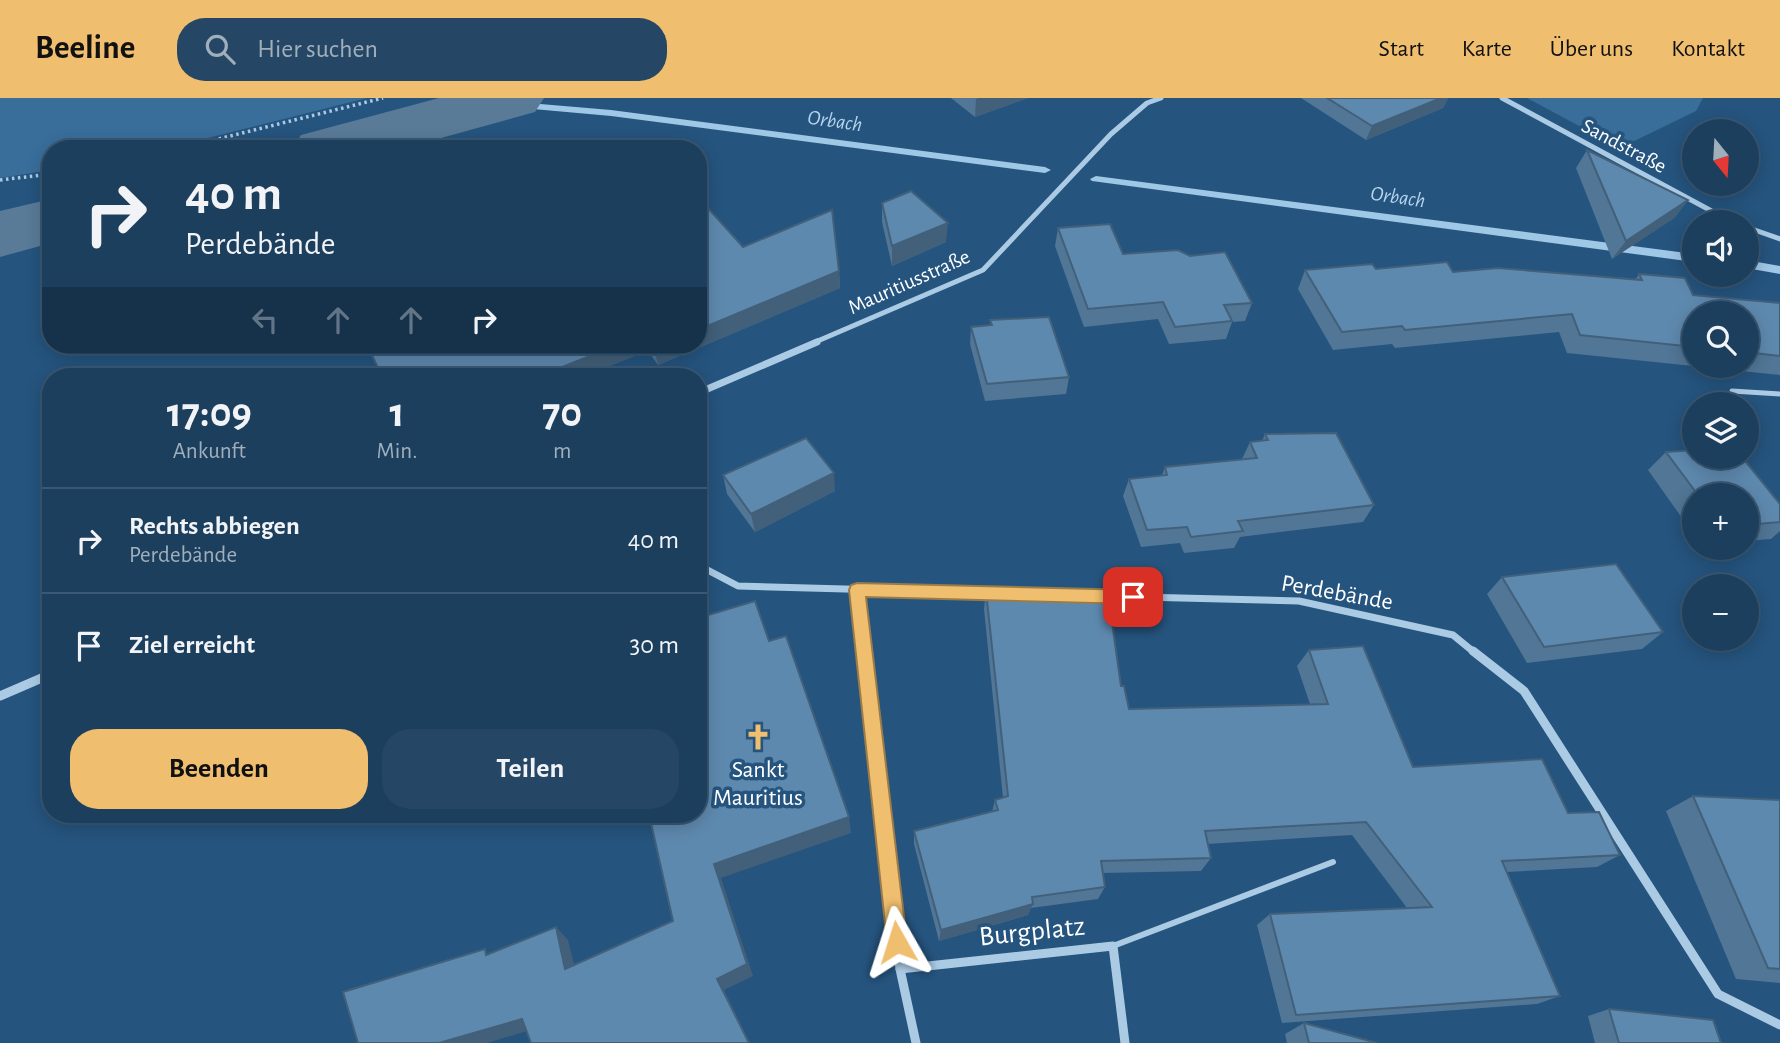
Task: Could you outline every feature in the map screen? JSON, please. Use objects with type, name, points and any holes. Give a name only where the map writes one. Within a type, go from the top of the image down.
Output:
[{"type":"street","name":"Mauritiusstraße","points":[[707,389],[984,270],[1111,134],[1147,103],[1161,98]]},
{"type":"street","name":"Sandstraße","points":[[1502,98],[1710,210]]},
{"type":"street","points":[[1759,232],[1780,239]]},
{"type":"street","points":[[707,570],[738,586],[1009,593]]},
{"type":"street","points":[[857,590],[900,969],[916,1043]]},
{"type":"street","name":"Perdebände","points":[[1092,596],[1299,601],[1453,635],[1524,691],[1718,994],[1780,1025]]},
{"type":"street","points":[[0,696],[42,678]]},
{"type":"street","name":"Burgplatz","points":[[900,969],[1113,946],[1125,1043]]},
{"type":"lane","points":[[1732,391],[1780,394]]},
{"type":"lane","points":[[1113,946],[1333,862]]},
{"type":"path","points":[[214,140],[383,98]]},
{"type":"path","points":[[0,180],[42,175]]},
{"type":"shaded area","points":[[0,98],[367,98],[200,140],[42,140],[42,171],[0,178]]},
{"type":"shaded area","points":[[1527,98],[1703,98],[1696,111],[1620,148]]},
{"type":"building","points":[[1327,98],[1441,98],[1372,126]]},
{"type":"building","points":[[1587,150],[1688,200],[1626,241]]},
{"type":"building","points":[[911,191],[948,223],[892,246],[882,203]]},
{"type":"building","points":[[707,207],[743,247],[832,210],[839,271],[707,326]]},
{"type":"building","points":[[1110,224],[1123,254],[1178,250],[1190,256],[1225,252],[1252,303],[1224,305],[1232,321],[1175,327],[1163,302],[1088,309],[1058,228]]},
{"type":"building","points":[[1447,262],[1453,272],[1498,268],[1642,280],[1639,274],[1682,278],[1682,287],[1689,287],[1693,295],[1758,301],[1682,301],[1682,346],[1580,335],[1572,314],[1405,330],[1402,326],[1342,332],[1305,270],[1372,264],[1376,269]]},
{"type":"building","points":[[1759,301],[1780,303],[1780,356],[1759,354]]},
{"type":"building","points":[[1049,317],[1069,377],[987,384],[971,327],[992,325],[990,320]]},
{"type":"building","points":[[371,354],[595,354],[560,368],[378,368]]},
{"type":"building","points":[[1336,433],[1374,505],[1238,521],[1243,531],[1191,537],[1187,527],[1147,530],[1129,479],[1167,475],[1165,467],[1257,458],[1250,442],[1268,440],[1265,434]]},
{"type":"building","points":[[806,438],[834,473],[751,514],[723,475]]},
{"type":"building","points":[[1682,451],[1682,469],[1752,469],[1780,504],[1780,522],[1759,524],[1759,483],[1689,483],[1666,452]]},
{"type":"building","points":[[1616,564],[1663,632],[1544,647],[1502,577]]},
{"type":"building","points":[[986,591],[1108,594],[1121,686],[1124,686],[1129,709],[1328,704],[1309,650],[1363,646],[1413,767],[1542,759],[1568,813],[1599,812],[1620,855],[1502,861],[1560,996],[1296,1015],[1270,914],[1432,907],[1366,822],[1205,831],[1211,858],[1101,861],[1105,887],[1032,897],[1033,904],[941,930],[914,831],[998,810],[995,800],[1008,796]]},
{"type":"building","points":[[755,601],[769,641],[786,636],[849,817],[714,864],[747,964],[717,979],[749,1043],[531,1043],[522,1019],[439,1043],[358,1043],[343,992],[485,949],[486,955],[556,927],[565,969],[673,921],[651,823],[707,823],[707,615]]},
{"type":"building","points":[[1693,796],[1780,800],[1780,969],[1768,968]]},
{"type":"building","points":[[1609,1009],[1713,1020],[1721,1043],[1619,1043]]},
{"type":"building","points":[[1304,1023],[1377,1043],[1309,1043]]},
{"type":"waterway","points":[[358,140],[512,98]]},
{"type":"waterway","name":"Orbach","points":[[494,103],[611,113],[1045,170]]},
{"type":"waterway","name":"Orbach","points":[[1096,179],[1682,256]]},
{"type":"waterway","points":[[0,234],[42,223]]},
{"type":"waterway","name":"Orbach","points":[[1759,266],[1780,270]]},
{"type":"place","name":"Sankt Mauritius","points":[[758,737]]},
{"type":"route","points":[[897,942],[857,590],[1133,597]]}]
